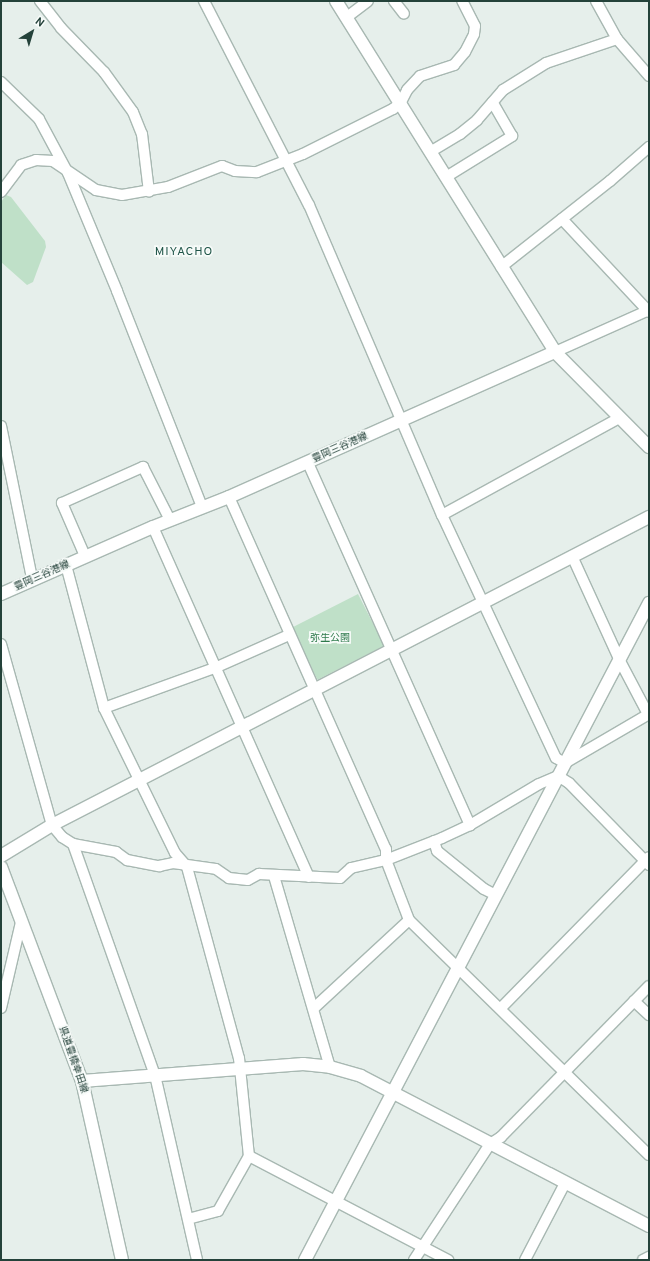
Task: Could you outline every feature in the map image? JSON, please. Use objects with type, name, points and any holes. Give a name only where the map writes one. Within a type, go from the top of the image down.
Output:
[{"type":"street","points":[[40,1],[61,28],[104,72],[133,112],[142,134],[149,192]]},
{"type":"street","points":[[204,1],[286,160],[341,276],[403,420],[442,516],[484,601],[556,758],[565,763]]},
{"type":"street","points":[[336,1],[401,102],[430,152],[555,352],[649,447]]},
{"type":"street","points":[[347,17],[368,1]]},
{"type":"street","points":[[394,1],[404,14]]},
{"type":"street","points":[[1,192],[16,170],[30,162],[53,161],[68,173],[106,194],[149,192],[222,166],[235,171],[257,172],[286,160],[340,136],[401,102],[407,90],[420,76],[454,64],[465,52],[474,34],[475,26],[462,1]]},
{"type":"street","points":[[596,1],[617,39],[649,76]]},
{"type":"street","points":[[430,152],[460,134],[509,86],[551,61],[617,39]]},
{"type":"street","points":[[1,82],[40,118],[68,173],[117,291],[202,507]]},
{"type":"street","points":[[446,177],[512,136],[492,102]]},
{"type":"street","points":[[502,267],[649,147]]},
{"type":"street","points":[[555,352],[649,311],[562,219]]},
{"type":"street","name":"豊岡三谷港線","points":[[1,594],[32,579],[153,527],[229,497],[308,463],[555,352]]},
{"type":"street","points":[[442,516],[619,418]]},
{"type":"street","points":[[1,426],[32,579]]},
{"type":"street","points":[[308,463],[470,825]]},
{"type":"street","points":[[86,556],[62,503],[144,467],[170,520]]},
{"type":"street","points":[[229,497],[289,635],[386,849],[386,860],[409,920],[501,1008],[649,1155]]},
{"type":"street","points":[[1,856],[52,825],[649,517]]},
{"type":"street","points":[[153,527],[217,667],[309,877]]},
{"type":"street","points":[[565,763],[648,714],[620,661],[572,556]]},
{"type":"street","points":[[66,565],[104,708],[175,854],[187,867],[240,1068],[249,1156],[218,1211],[188,1219]]},
{"type":"street","points":[[305,1260],[558,776],[620,661],[649,603]]},
{"type":"street","points":[[104,708],[217,667],[289,635]]},
{"type":"street","points":[[1,644],[52,825],[62,837],[73,844],[116,852],[127,860],[159,866],[173,863],[187,867],[216,869],[229,878],[248,880],[259,874],[274,876],[340,878],[351,868],[386,860],[470,825],[516,796],[558,776]]},
{"type":"street","points":[[501,1008],[648,861],[569,783],[558,776]]},
{"type":"street","points":[[434,841],[437,851],[484,889],[496,895]]},
{"type":"street","points":[[73,844],[155,1075],[197,1260]]},
{"type":"street","name":"県道豊橋幸田線","points":[[1,868],[82,1081],[122,1260]]},
{"type":"street","points":[[274,876],[314,1008],[330,1067]]},
{"type":"street","points":[[314,1008],[409,920]]},
{"type":"street","points":[[1,1008],[21,922]]},
{"type":"street","points":[[414,1260],[490,1144],[500,1137],[649,986]]},
{"type":"street","points":[[634,1001],[649,1015]]},
{"type":"street","points":[[82,1081],[303,1064],[330,1067],[361,1076],[649,1226]]},
{"type":"street","points":[[249,1156],[448,1260]]},
{"type":"street","points":[[525,1260],[565,1183]]},
{"type":"street","points":[[643,1260],[649,1257]]},
{"type":"green space","points":[[6,195],[11,197],[45,241],[46,247],[33,282],[27,285],[1,262],[1,202]]},
{"type":"green space","name":"弥生公園","points":[[358,594],[384,646],[318,680],[291,628]]},
{"type":"district","name":"MIYACHO","points":[[184,253]]}]
